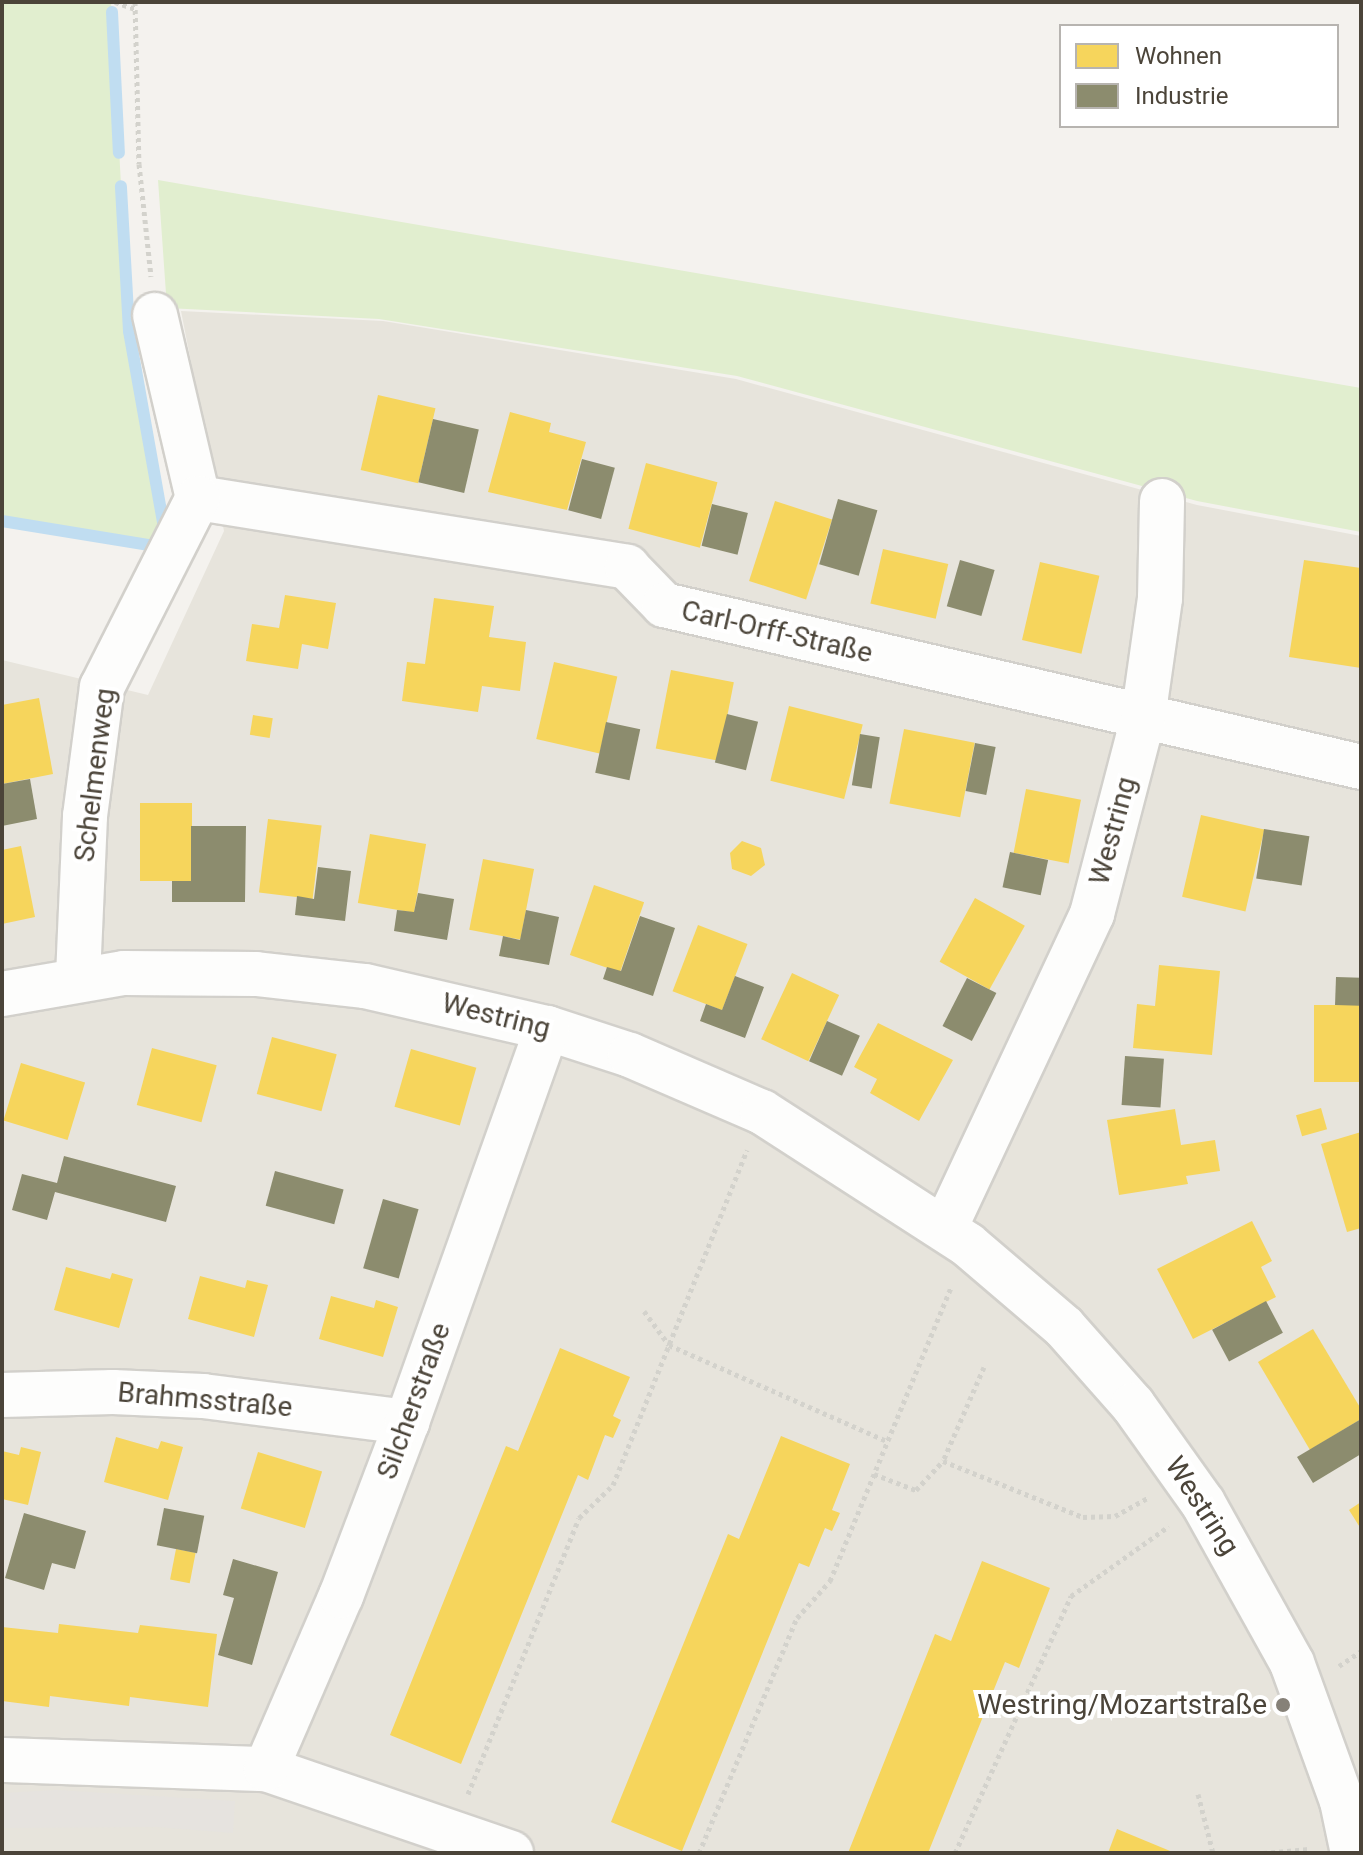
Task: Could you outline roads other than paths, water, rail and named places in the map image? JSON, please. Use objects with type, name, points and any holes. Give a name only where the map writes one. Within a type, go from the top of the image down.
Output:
[{"type":"street","points":[[155,315],[198,498]]},
{"type":"street","name":"Carl-Orff-Straße","points":[[198,498],[627,567],[664,605],[1361,767]]},
{"type":"street","name":"Schelmenweg","points":[[78,977],[85,816],[102,687],[198,498]]},
{"type":"street","name":"Westring","points":[[956,1236],[1092,914],[1143,718],[1160,598],[1162,501]]},
{"type":"street","name":"Westring","points":[[2,994],[78,977],[256,974],[334,982],[547,1028],[630,1055],[762,1112],[956,1236],[1064,1327],[1133,1405],[1191,1486],[1257,1594],[1304,1688],[1355,1847]]},
{"type":"street","name":"Silcherstraße","points":[[266,1769],[341,1596],[407,1422],[547,1028]]},
{"type":"street","name":"Brahmsstraße","points":[[2,1395],[113,1392],[203,1396],[407,1422]]},
{"type":"street","points":[[2,1760],[266,1769],[511,1853]]},
{"type":"waterway","points":[[112,12],[119,153]]},
{"type":"waterway","points":[[2,521],[154,546],[166,539],[129,331],[121,186]]},
{"type":"place","name":"Westring/Mozartstraße","points":[[1283,1705]]}]
